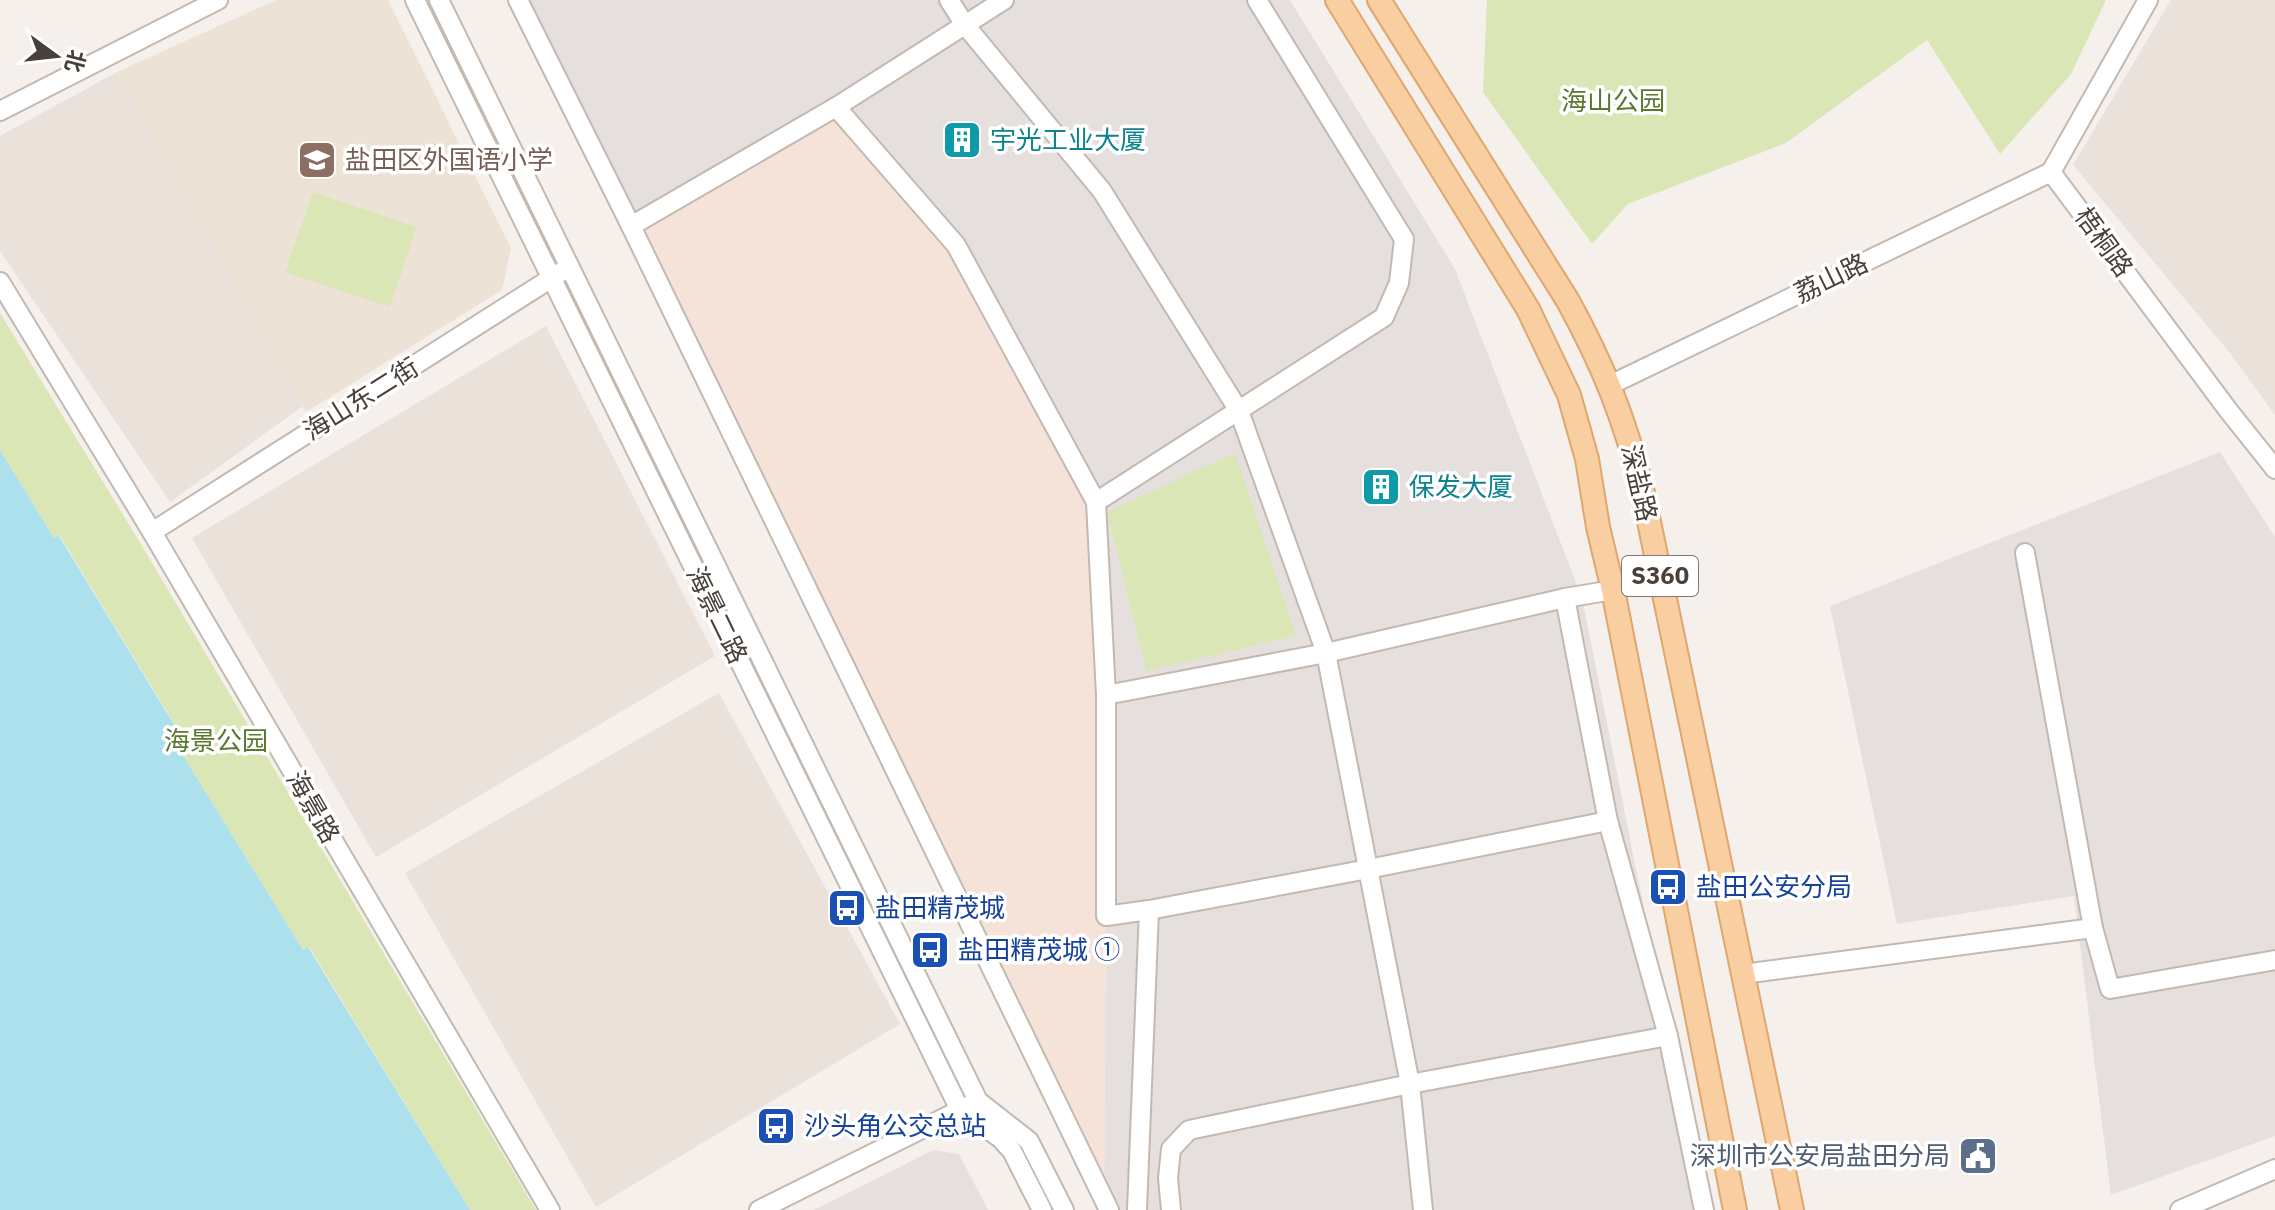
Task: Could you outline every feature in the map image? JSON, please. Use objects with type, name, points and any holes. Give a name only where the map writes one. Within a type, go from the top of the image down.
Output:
[{"type":"main road","name":"深盐路","points":[[1337,0],[1528,309],[1569,395],[1587,459],[1735,1210]]},
{"type":"main road","name":"深盐路","points":[[1379,0],[1568,301],[1592,345],[1629,436],[1792,1210]]},
{"type":"street","points":[[0,111],[218,0]]},
{"type":"street","name":"海景二路","points":[[415,0],[960,1110],[1000,1138],[1012,1151],[1042,1210]]},
{"type":"street","name":"海景二路","points":[[439,0],[978,1101],[1029,1141],[1064,1210]]},
{"type":"street","points":[[518,0],[1109,1210]]},
{"type":"street","points":[[949,0],[965,25],[1102,191],[1239,411],[1326,653],[1410,1084],[1423,1210]]},
{"type":"street","points":[[631,226],[836,107],[1004,0]]},
{"type":"street","points":[[1096,502],[1384,317],[1399,283],[1404,239],[1257,0]]},
{"type":"street","points":[[2051,172],[2148,0]]},
{"type":"street","points":[[836,107],[956,245],[1096,502],[1106,695],[1106,916],[1368,869],[1608,821]]},
{"type":"street","name":"荔山路","points":[[1610,385],[2051,172]]},
{"type":"street","name":"梧桐路","points":[[2051,172],[2275,469]]},
{"type":"street","name":"海山东二街","points":[[152,532],[570,267]]},
{"type":"street","name":"海景路","points":[[0,282],[152,532],[550,1210]]},
{"type":"street","points":[[2025,553],[2093,928],[2110,989],[2275,960]]},
{"type":"street","points":[[1106,695],[1326,653],[1565,598],[1613,590]]},
{"type":"street","points":[[1565,598],[1608,821],[1668,1036],[1704,1210]]},
{"type":"street","points":[[1137,1210],[1149,910]]},
{"type":"street","points":[[1743,974],[2093,928]]},
{"type":"street","points":[[1171,1210],[1168,1178],[1171,1149],[1189,1130],[1410,1084],[1668,1036]]},
{"type":"street","points":[[759,1210],[978,1101]]},
{"type":"street","points":[[2180,1210],[2275,1169]]},
{"type":"shaded area","name":"盐田区外国语小学","points":[[276,0],[388,0],[511,248],[502,290],[306,412],[117,72]]},
{"type":"shaded area","points":[[518,0],[1290,0],[1455,269],[1582,598],[1704,1210],[1109,1210],[1104,1201],[1106,916],[1096,502],[973,274],[836,108],[631,226]]},
{"type":"shaded area","points":[[2171,0],[2275,0],[2275,415],[2229,352],[2073,165]]},
{"type":"shaded area","points":[[117,72],[303,406],[170,502],[0,251],[0,136]]},
{"type":"shaded area","name":"盐田精茂城","points":[[836,107],[956,245],[1096,502],[1106,916],[1104,1201],[631,227]]},
{"type":"shaded area","points":[[546,326],[715,656],[376,857],[192,538]]},
{"type":"shaded area","points":[[2220,452],[2275,537],[2275,1136],[2111,1195],[2074,896],[1897,924],[1830,606]]},
{"type":"shaded area","points":[[719,693],[900,1024],[596,1207],[405,873]]},
{"type":"shaded area","points":[[933,1150],[959,1154],[988,1210],[814,1210]]},
{"type":"green space","name":"海山公园","points":[[1487,0],[2106,0],[2071,74],[2000,154],[1927,40],[1786,143],[1628,204],[1592,244],[1483,92]]},
{"type":"green space","points":[[313,192],[417,227],[390,307],[285,272]]},
{"type":"green space","name":"海景公园","points":[[0,313],[536,1210],[470,1210],[309,947],[303,950],[174,741],[181,735],[60,536],[54,538],[0,450]]},
{"type":"green space","points":[[1235,453],[1296,636],[1146,671],[1107,512]]},
{"type":"water","points":[[0,450],[54,538],[59,536],[181,736],[174,741],[303,950],[308,947],[470,1210],[0,1210]]},
{"type":"place","name":"宇光工业大厦","points":[[962,140]]},
{"type":"place","name":"盐田区外国语小学","points":[[317,160]]},
{"type":"place","name":"保发大厦","points":[[1381,487]]},
{"type":"place","name":"盐田公安分局","points":[[1668,887]]},
{"type":"place","name":"盐田精茂城","points":[[847,908]]},
{"type":"place","name":"盐田精茂城 ①","points":[[930,950]]},
{"type":"place","name":"沙头角公交总站","points":[[776,1126]]},
{"type":"place","name":"深圳市公安局盐田分局","points":[[1978,1156]]}]
